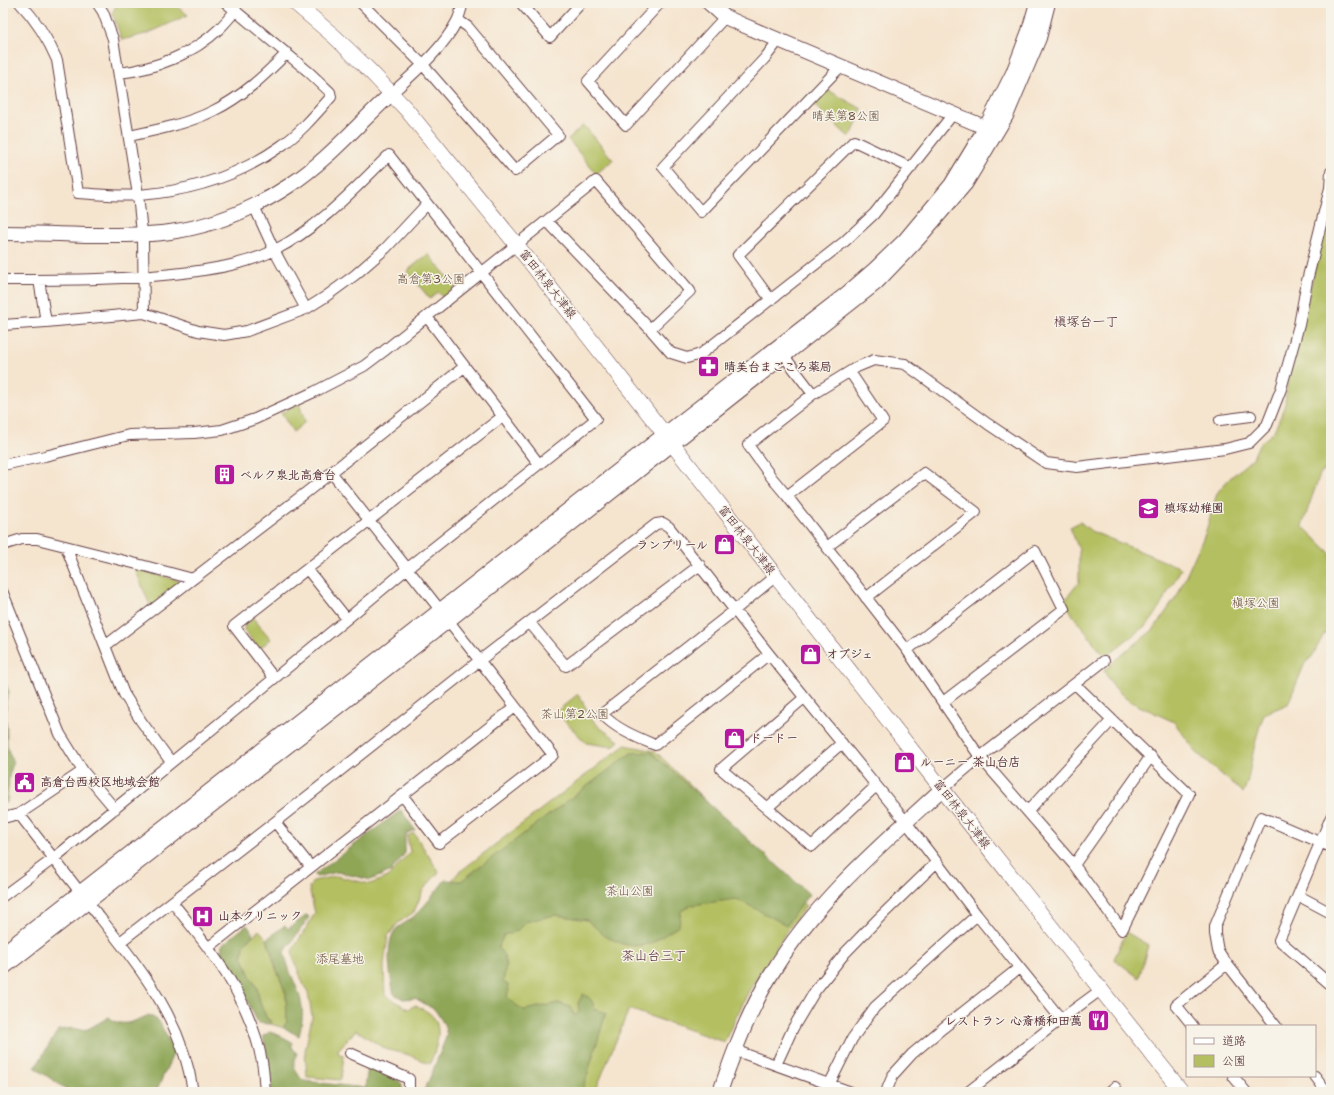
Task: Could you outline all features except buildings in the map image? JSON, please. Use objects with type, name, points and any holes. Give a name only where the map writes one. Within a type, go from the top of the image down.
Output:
[{"type":"main road","name":"富田林泉大津線","points":[[295,3],[335,37],[406,109],[516,244],[942,789],[1102,989],[1182,1092]]},
{"type":"street","points":[[20,3],[34,19],[49,42],[57,60],[78,193],[138,195],[188,188],[221,179],[250,165],[282,146],[309,122],[331,97],[330,92],[287,53],[226,3]]},
{"type":"street","points":[[97,3],[113,39],[138,195],[142,235],[144,313]]},
{"type":"street","points":[[361,3],[423,65],[515,171],[558,135],[468,27],[458,20]]},
{"type":"street","points":[[3,232],[142,235],[170,232],[198,226],[225,218],[254,206],[291,185],[310,170],[423,65],[442,43],[458,20],[463,3]]},
{"type":"street","points":[[521,3],[550,37],[581,3]]},
{"type":"street","points":[[660,3],[588,81],[626,124],[725,16]]},
{"type":"street","points":[[709,3],[725,16],[778,41],[841,66],[991,130]]},
{"type":"street","points":[[668,439],[784,356],[876,283],[918,239],[966,183],[991,130],[1029,30],[1037,3]]},
{"type":"street","points":[[3,953],[84,897],[445,616],[668,439],[876,269],[905,240],[950,185],[991,130],[1006,116],[1040,38],[1048,3]]},
{"type":"street","points":[[118,72],[135,71],[175,58],[196,47],[219,29],[236,10]]},
{"type":"street","points":[[778,41],[765,58],[663,167],[701,212],[841,66]]},
{"type":"street","points":[[129,136],[166,128],[214,111],[242,94],[268,72],[287,53]]},
{"type":"street","points":[[547,221],[671,353],[687,358],[701,354],[844,242],[874,214],[953,114]]},
{"type":"street","points":[[771,300],[738,255],[854,142],[911,168]]},
{"type":"street","points":[[3,280],[91,280],[144,277],[208,269],[244,261],[274,250],[326,216],[389,155],[596,419],[408,568],[53,859],[3,896]]},
{"type":"street","points":[[1075,684],[1189,794],[1122,930],[1074,864],[980,757],[907,650],[772,478],[748,445],[813,394],[857,367],[874,360],[905,364],[988,424],[1046,463],[1077,468],[1226,449],[1249,443],[1267,425],[1281,388],[1299,325],[1307,281],[1330,188],[1331,172]]},
{"type":"street","points":[[3,465],[129,435],[194,433],[222,430],[255,419],[314,392],[364,366],[596,181],[690,291],[650,329]]},
{"type":"street","points":[[3,325],[144,313],[198,331],[224,335],[247,331],[306,309],[325,297],[355,275],[386,248],[427,204]]},
{"type":"street","points":[[254,206],[274,250],[306,309]]},
{"type":"street","points":[[39,280],[46,322]]},
{"type":"street","points":[[427,317],[539,464]]},
{"type":"street","points":[[784,356],[813,394]]},
{"type":"street","points":[[105,646],[331,472],[464,367]]},
{"type":"street","points":[[787,496],[883,421],[850,372]]},
{"type":"street","points":[[274,678],[234,626],[503,416]]},
{"type":"street","points":[[1220,420],[1251,416]]},
{"type":"street","points":[[331,472],[408,568],[553,755],[439,843],[404,796]]},
{"type":"street","points":[[827,547],[924,473],[976,512],[866,598]]},
{"type":"street","points":[[120,942],[276,822],[479,661],[656,524],[663,523],[669,527],[700,565],[769,654],[906,822],[977,915],[1061,1019]]},
{"type":"street","points":[[3,545],[22,539],[37,539],[193,579]]},
{"type":"street","points":[[66,547],[124,694],[171,762]]},
{"type":"street","points":[[907,650],[1035,551],[1064,609],[943,702]]},
{"type":"street","points":[[529,622],[566,666],[700,565]]},
{"type":"street","points":[[307,569],[347,619]]},
{"type":"street","points":[[769,654],[654,745],[632,736],[610,722],[602,714],[776,576]]},
{"type":"street","points":[[3,593],[60,734],[83,772],[115,809]]},
{"type":"street","points":[[720,1092],[734,1050],[755,1004],[772,972],[795,938],[820,908],[848,878],[942,789],[980,757],[1104,661]]},
{"type":"street","points":[[804,698],[721,769],[812,846],[876,786]]},
{"type":"street","points":[[209,947],[310,866],[404,796],[515,707]]},
{"type":"street","points":[[1028,811],[1112,720]]},
{"type":"street","points":[[767,808],[842,743]]},
{"type":"street","points":[[1074,864],[1151,756]]},
{"type":"street","points":[[3,818],[19,814],[83,772]]},
{"type":"street","points":[[19,814],[120,942],[152,987],[171,1019],[185,1052],[194,1092]]},
{"type":"street","points":[[1331,816],[1299,896],[1279,940],[1331,985]]},
{"type":"street","points":[[1275,1025],[1227,964],[1218,950],[1215,926],[1261,817],[1331,847]]},
{"type":"street","points":[[276,822],[310,866]]},
{"type":"street","points":[[776,1065],[793,1028],[815,991],[845,953],[937,862]]},
{"type":"street","points":[[1299,896],[1331,913]]},
{"type":"street","points":[[3,968],[84,897]]},
{"type":"street","points":[[172,902],[209,947],[243,1002],[253,1029],[262,1062],[265,1092]]},
{"type":"street","points":[[829,1084],[852,1039],[875,1007],[977,915]]},
{"type":"street","points":[[1192,1025],[1176,1004],[1227,964]]},
{"type":"street","points":[[886,1092],[893,1075],[912,1054],[1019,968]]},
{"type":"street","points":[[968,1092],[1061,1019],[1102,989]]},
{"type":"street","points":[[734,1050],[851,1092]]},
{"type":"street","points":[[350,1053],[409,1078],[409,1092]]},
{"type":"street","points":[[1234,1077],[1246,1092]]},
{"type":"street","points":[[1316,1077],[1327,1092]]},
{"type":"street","points":[[1109,1092],[1115,1088],[1118,1092]]},
{"type":"green space","points":[[118,3],[172,3],[188,15],[149,33],[122,40],[112,13]]},
{"type":"green space","name":"晴美第8公園","points":[[826,89],[862,109],[853,132],[849,137],[812,103]]},
{"type":"green space","points":[[584,125],[613,160],[596,174],[568,139]]},
{"type":"green space","name":"槇塚公園","points":[[1331,201],[1331,464],[1320,474],[1302,526],[1331,554],[1331,631],[1324,634],[1312,657],[1305,663],[1288,704],[1264,714],[1256,738],[1247,782],[1243,793],[1197,753],[1174,722],[1131,702],[1124,697],[1114,687],[1104,671],[1115,660],[1153,630],[1177,596],[1205,534],[1217,493],[1228,480],[1253,458],[1259,444],[1273,433],[1285,404],[1287,385]]},
{"type":"green space","name":"高倉第3公園","points":[[428,254],[456,287],[443,298],[438,292],[430,299],[407,271]]},
{"type":"green space","points":[[299,403],[305,422],[293,432],[281,413]]},
{"type":"green space","points":[[1080,522],[1091,531],[1181,568],[1158,610],[1149,623],[1106,656],[1101,652],[1072,614],[1065,600],[1079,582],[1079,550],[1070,527]]},
{"type":"green space","points":[[135,569],[177,580],[180,583],[151,608]]},
{"type":"green space","points":[[253,618],[271,639],[259,649],[244,630],[245,625]]},
{"type":"green space","points":[[3,677],[9,692],[6,701],[7,747],[13,763],[9,776],[7,802],[3,804]]},
{"type":"green space","name":"茶山第2公園","points":[[578,694],[593,720],[599,727],[619,741],[613,747],[586,743],[556,712]]},
{"type":"green space","name":"茶山公園","points":[[625,745],[655,751],[791,884],[787,887],[806,906],[786,932],[749,991],[724,1042],[629,1009],[595,1092],[466,1092],[455,1017],[404,939],[458,873]]},
{"type":"green space","name":"茶山公園","points":[[651,752],[809,894],[786,925],[737,899],[692,905],[681,911],[679,926],[650,944],[634,946],[623,944],[606,937],[587,920],[555,915],[525,922],[517,931],[504,935],[498,948],[504,955],[506,966],[503,982],[508,985],[509,990],[507,996],[513,1003],[524,1010],[558,1003],[571,1007],[574,1015],[577,1015],[579,1012],[578,1003],[583,994],[591,1000],[594,1009],[606,1013],[582,1092],[423,1092],[447,1035],[444,1024],[435,1010],[415,998],[403,999],[394,994],[391,979],[389,950],[390,941],[397,928],[413,917],[421,909],[445,880],[461,881],[631,753]]},
{"type":"green space","points":[[401,810],[415,830],[407,833],[405,837],[405,853],[391,871],[371,880],[337,872],[317,877],[314,875]]},
{"type":"green space","name":"添尾墓地","points":[[414,833],[439,872],[423,890],[414,912],[398,923],[388,936],[384,965],[385,995],[408,1009],[416,1005],[428,1012],[434,1018],[437,1023],[438,1035],[436,1047],[430,1064],[409,1055],[385,1049],[356,1030],[338,1050],[339,1054],[344,1055],[341,1080],[307,1077],[305,1051],[312,1017],[308,992],[304,986],[292,951],[315,913],[309,888],[313,881],[337,876],[370,884],[388,877],[410,852],[407,836]]},
{"type":"green space","points":[[307,915],[309,917],[284,953],[301,1001],[302,1020],[299,1036],[284,1028],[287,1022],[286,994],[267,939],[285,925],[288,929]]},
{"type":"green space","points":[[247,925],[253,935],[245,943],[242,956],[250,976],[257,988],[260,1003],[267,1019],[271,1021],[271,1024],[258,1023],[234,973],[221,953],[222,945]]},
{"type":"green space","points":[[259,930],[267,939],[286,994],[287,1022],[284,1028],[271,1024],[271,1021],[267,1019],[260,1003],[257,988],[250,976],[242,956],[245,943]]},
{"type":"green space","points":[[1126,932],[1148,945],[1139,978],[1114,959]]},
{"type":"green space","points":[[149,1015],[159,1021],[174,1052],[156,1092],[67,1092],[66,1089],[35,1068],[58,1030],[73,1028],[81,1030],[88,1029],[109,1017],[118,1023],[128,1023]]},
{"type":"green space","points":[[270,1032],[292,1042],[292,1047],[297,1054],[294,1067],[304,1081],[365,1088],[368,1066],[398,1080],[402,1084],[402,1092],[272,1092],[271,1076],[263,1036]]},
{"type":"place","name":"晴美台まごころ薬局","points":[[709,367]]},
{"type":"place","name":"ベルク泉北高倉台","points":[[225,475]]},
{"type":"place","name":"槙塚幼稚園","points":[[1149,508]]},
{"type":"place","name":"ランプリール","points":[[724,545]]},
{"type":"place","name":"オブジェ","points":[[811,654]]},
{"type":"place","name":"ドードー","points":[[735,738]]},
{"type":"place","name":"ルーニー 茶山台店","points":[[905,762]]},
{"type":"place","name":"高倉台西校区地域会館","points":[[25,782]]},
{"type":"place","name":"山本クリニック","points":[[203,916]]},
{"type":"place","name":"レストラン 心斎橋和田萬","points":[[1098,1021]]},
{"type":"district","name":"槇塚台一丁","points":[[1086,321]]},
{"type":"district","name":"茶山台三丁","points":[[654,955]]}]
